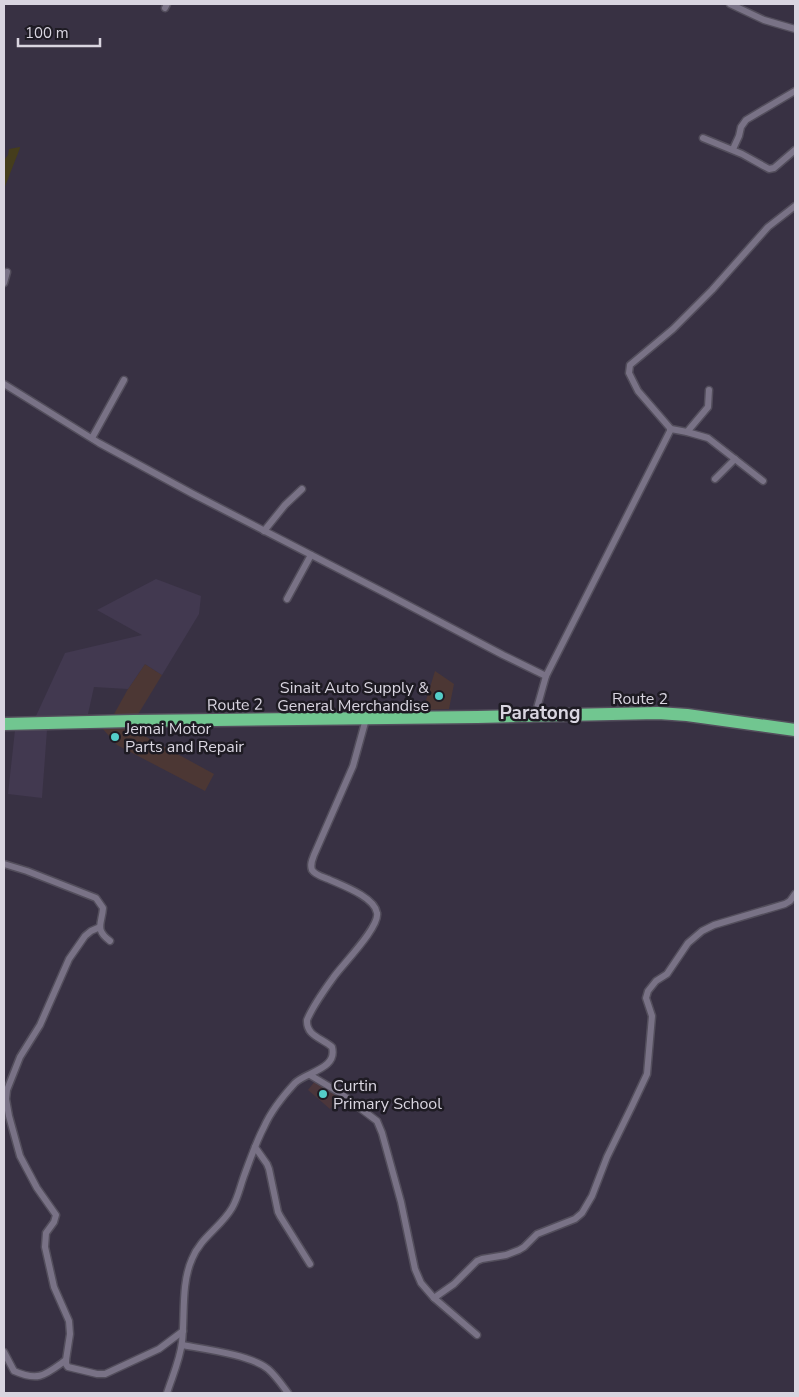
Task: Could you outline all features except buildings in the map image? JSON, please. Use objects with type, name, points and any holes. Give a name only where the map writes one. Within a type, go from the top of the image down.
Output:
[{"type":"highway","name":"Route 2","points":[[4,724],[658,713],[687,715],[795,730]]},
{"type":"street","points":[[730,4],[764,20],[795,29]]},
{"type":"street","points":[[733,149],[741,127],[746,120],[795,91]]},
{"type":"street","points":[[703,138],[733,149],[769,169],[774,168],[795,150]]},
{"type":"street","points":[[763,481],[708,438],[671,429],[638,391],[629,373],[630,365],[673,329],[712,290],[768,228],[795,206]]},
{"type":"street","points":[[4,283],[7,272]]},
{"type":"street","points":[[92,438],[124,380]]},
{"type":"street","points":[[4,384],[92,438],[184,489],[546,676]]},
{"type":"street","points":[[687,432],[708,406],[709,390]]},
{"type":"street","points":[[535,715],[546,676],[671,429]]},
{"type":"street","points":[[715,479],[735,459]]},
{"type":"street","points":[[264,531],[284,505],[302,489]]},
{"type":"street","points":[[287,599],[311,555]]},
{"type":"street","points":[[166,1393],[182,1345],[185,1288],[192,1259],[201,1243],[233,1207],[265,1124],[280,1100],[296,1082],[324,1067],[331,1060],[332,1047],[309,1031],[307,1026],[308,1017],[332,979],[372,929],[377,917],[376,907],[372,902],[316,874],[311,864],[353,766],[366,719]]},
{"type":"street","points":[[4,864],[28,871],[96,898],[102,908],[100,927],[103,936],[110,941]]},
{"type":"street","points":[[434,1298],[454,1284],[482,1258],[506,1255],[518,1250],[524,1247],[537,1234],[575,1219],[582,1213],[592,1196],[607,1157],[646,1074],[652,1016],[646,998],[648,991],[656,981],[667,974],[688,943],[702,931],[714,925],[785,904],[795,894]]},
{"type":"street","points":[[100,927],[85,936],[69,959],[40,1026],[20,1057],[6,1095],[9,1116],[20,1156],[37,1188],[56,1215],[46,1234],[44,1247],[54,1287],[69,1321],[70,1334],[66,1364],[70,1368],[106,1374],[160,1349],[183,1331]]},
{"type":"street","points":[[310,1074],[340,1093],[377,1121],[401,1202],[415,1269],[421,1283],[434,1298],[477,1335]]},
{"type":"street","points":[[255,1147],[269,1169],[278,1212],[310,1264]]},
{"type":"street","points":[[182,1345],[256,1362],[268,1369],[288,1393]]},
{"type":"street","points":[[4,1352],[14,1372],[29,1377],[44,1376],[66,1360]]},
{"type":"shaded area","points":[[156,579],[201,596],[199,614],[162,675],[145,664],[128,689],[94,687],[88,714],[36,716],[65,653],[142,635],[97,610]]},
{"type":"shaded area","points":[[145,664],[162,675],[137,716],[113,716],[128,689]]},
{"type":"shaded area","name":"Sinait Auto Supply & General Merchandise","points":[[435,671],[454,684],[449,709],[423,710]]},
{"type":"shaded area","points":[[141,727],[139,733],[214,774],[205,791],[117,745],[102,728]]},
{"type":"shaded area","points":[[15,730],[47,730],[42,798],[8,794]]},
{"type":"shaded area","name":"Curtin Primary School","points":[[315,1081],[340,1098],[330,1109],[308,1090]]},
{"type":"sand","points":[[20,147],[4,189],[4,160],[8,155],[9,149]]},
{"type":"place","name":"Sinait Auto Supply & General Merchandise","points":[[439,696]]},
{"type":"place","name":"Jemai Motor Parts and Repair","points":[[115,737]]},
{"type":"place","name":"Curtin Primary School","points":[[323,1094]]},
{"type":"district","name":"Paratong","points":[[540,712]]}]
